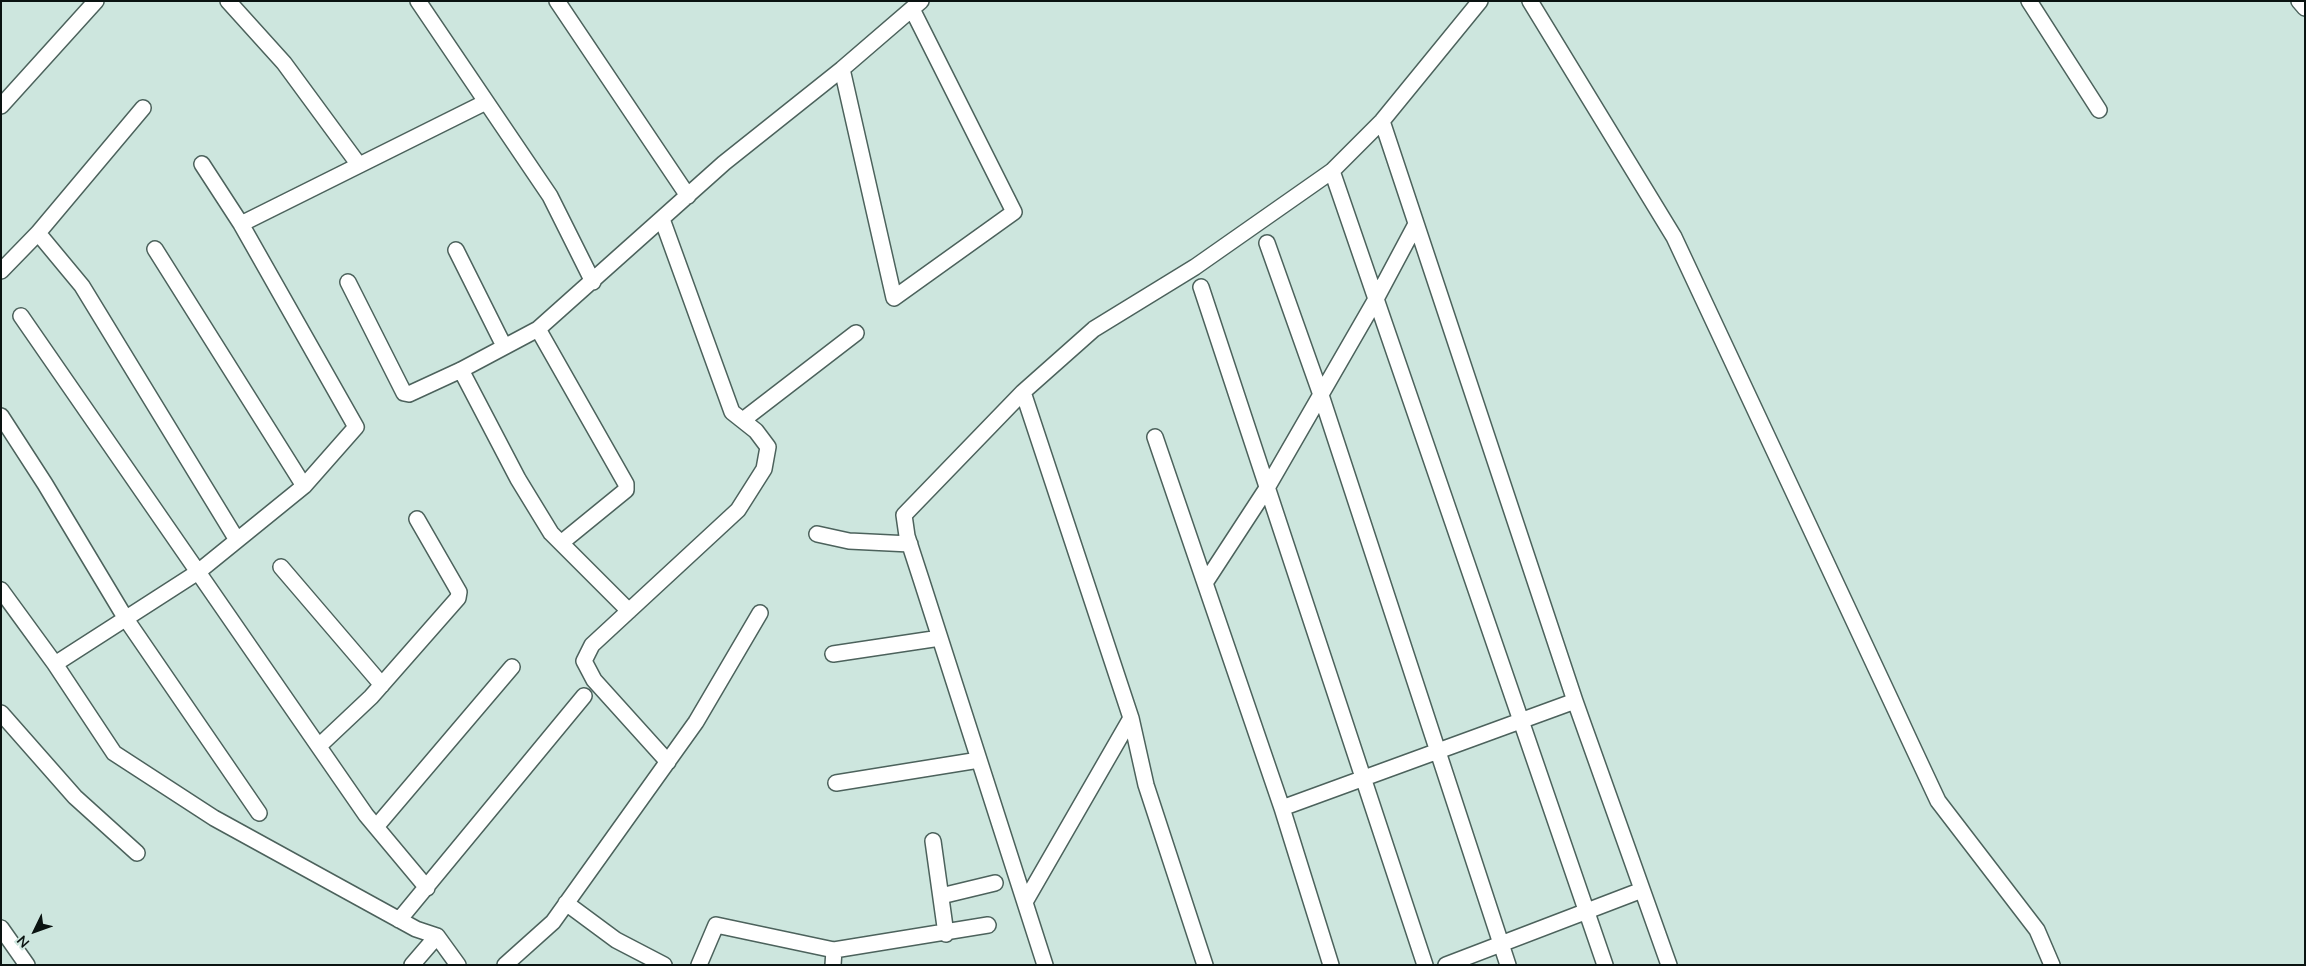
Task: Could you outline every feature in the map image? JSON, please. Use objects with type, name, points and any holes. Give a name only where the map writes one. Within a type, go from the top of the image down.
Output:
[{"type":"street","points":[[1,106],[96,1]]},
{"type":"street","points":[[228,1],[284,63],[359,165]]},
{"type":"street","points":[[418,1],[550,196],[593,282]]},
{"type":"street","points":[[557,1],[688,196]]},
{"type":"street","points":[[1045,965],[910,544],[904,515],[1023,392],[1094,329],[1195,267],[1332,172],[1382,121],[1480,1]]},
{"type":"street","points":[[1530,1],[1674,237],[1938,801],[2037,930],[2052,965]]},
{"type":"street","points":[[2029,1],[2099,110]]},
{"type":"street","points":[[2299,1],[2305,8]]},
{"type":"street","points":[[348,282],[404,393],[409,394],[461,370],[538,329],[593,282],[724,163],[842,69],[917,5],[1014,212],[894,298],[842,69]]},
{"type":"street","points":[[241,224],[486,102]]},
{"type":"street","points":[[1,271],[38,233],[143,108]]},
{"type":"street","points":[[1382,121],[1575,701],[1669,965]]},
{"type":"street","points":[[56,664],[198,572],[304,486],[356,427],[241,224],[202,164]]},
{"type":"street","points":[[1332,172],[1605,965]]},
{"type":"street","points":[[662,219],[718,378],[732,412],[756,431],[768,447],[764,468],[738,510],[592,645],[584,661],[594,680],[668,762]]},
{"type":"street","points":[[1205,583],[1267,488],[1376,299],[1416,224]]},
{"type":"street","points":[[38,233],[82,286],[237,540]]},
{"type":"street","points":[[1267,243],[1321,395],[1508,965]]},
{"type":"street","points":[[155,249],[304,486]]},
{"type":"street","points":[[456,250],[504,346]]},
{"type":"street","points":[[1201,287],[1424,965]]},
{"type":"street","points":[[21,316],[376,827],[427,888]]},
{"type":"street","points":[[538,329],[626,484],[626,490],[561,543]]},
{"type":"street","points":[[743,420],[856,333]]},
{"type":"street","points":[[461,370],[518,479],[551,533],[629,612]]},
{"type":"street","points":[[1023,392],[1131,718],[1146,785],[1205,965]]},
{"type":"street","points":[[1,416],[45,484],[126,619],[259,813]]},
{"type":"street","points":[[1155,437],[1282,808],[1332,965]]},
{"type":"street","points":[[319,746],[382,685],[458,598],[459,592],[417,519]]},
{"type":"street","points":[[817,534],[849,541],[910,544]]},
{"type":"street","points":[[281,567],[382,685]]},
{"type":"street","points":[[1,590],[56,664],[114,753],[214,818],[416,929],[437,936],[458,965]]},
{"type":"street","points":[[505,965],[553,922],[696,722],[760,613]]},
{"type":"street","points":[[833,654],[940,638]]},
{"type":"street","points":[[376,827],[512,667]]},
{"type":"street","points":[[400,920],[584,696]]},
{"type":"street","points":[[1282,808],[1575,701]]},
{"type":"street","points":[[1,713],[75,797],[137,853]]},
{"type":"street","points":[[1025,902],[1131,718]]},
{"type":"street","points":[[836,783],[979,760]]},
{"type":"street","points":[[933,841],[946,934]]},
{"type":"street","points":[[941,896],[995,882]]},
{"type":"street","points":[[1446,965],[1642,890]]},
{"type":"street","points":[[566,903],[616,940],[664,965]]},
{"type":"street","points":[[699,965],[716,925],[834,957],[988,926]]},
{"type":"street","points":[[1,928],[27,965]]},
{"type":"street","points":[[412,965],[437,936]]}]
